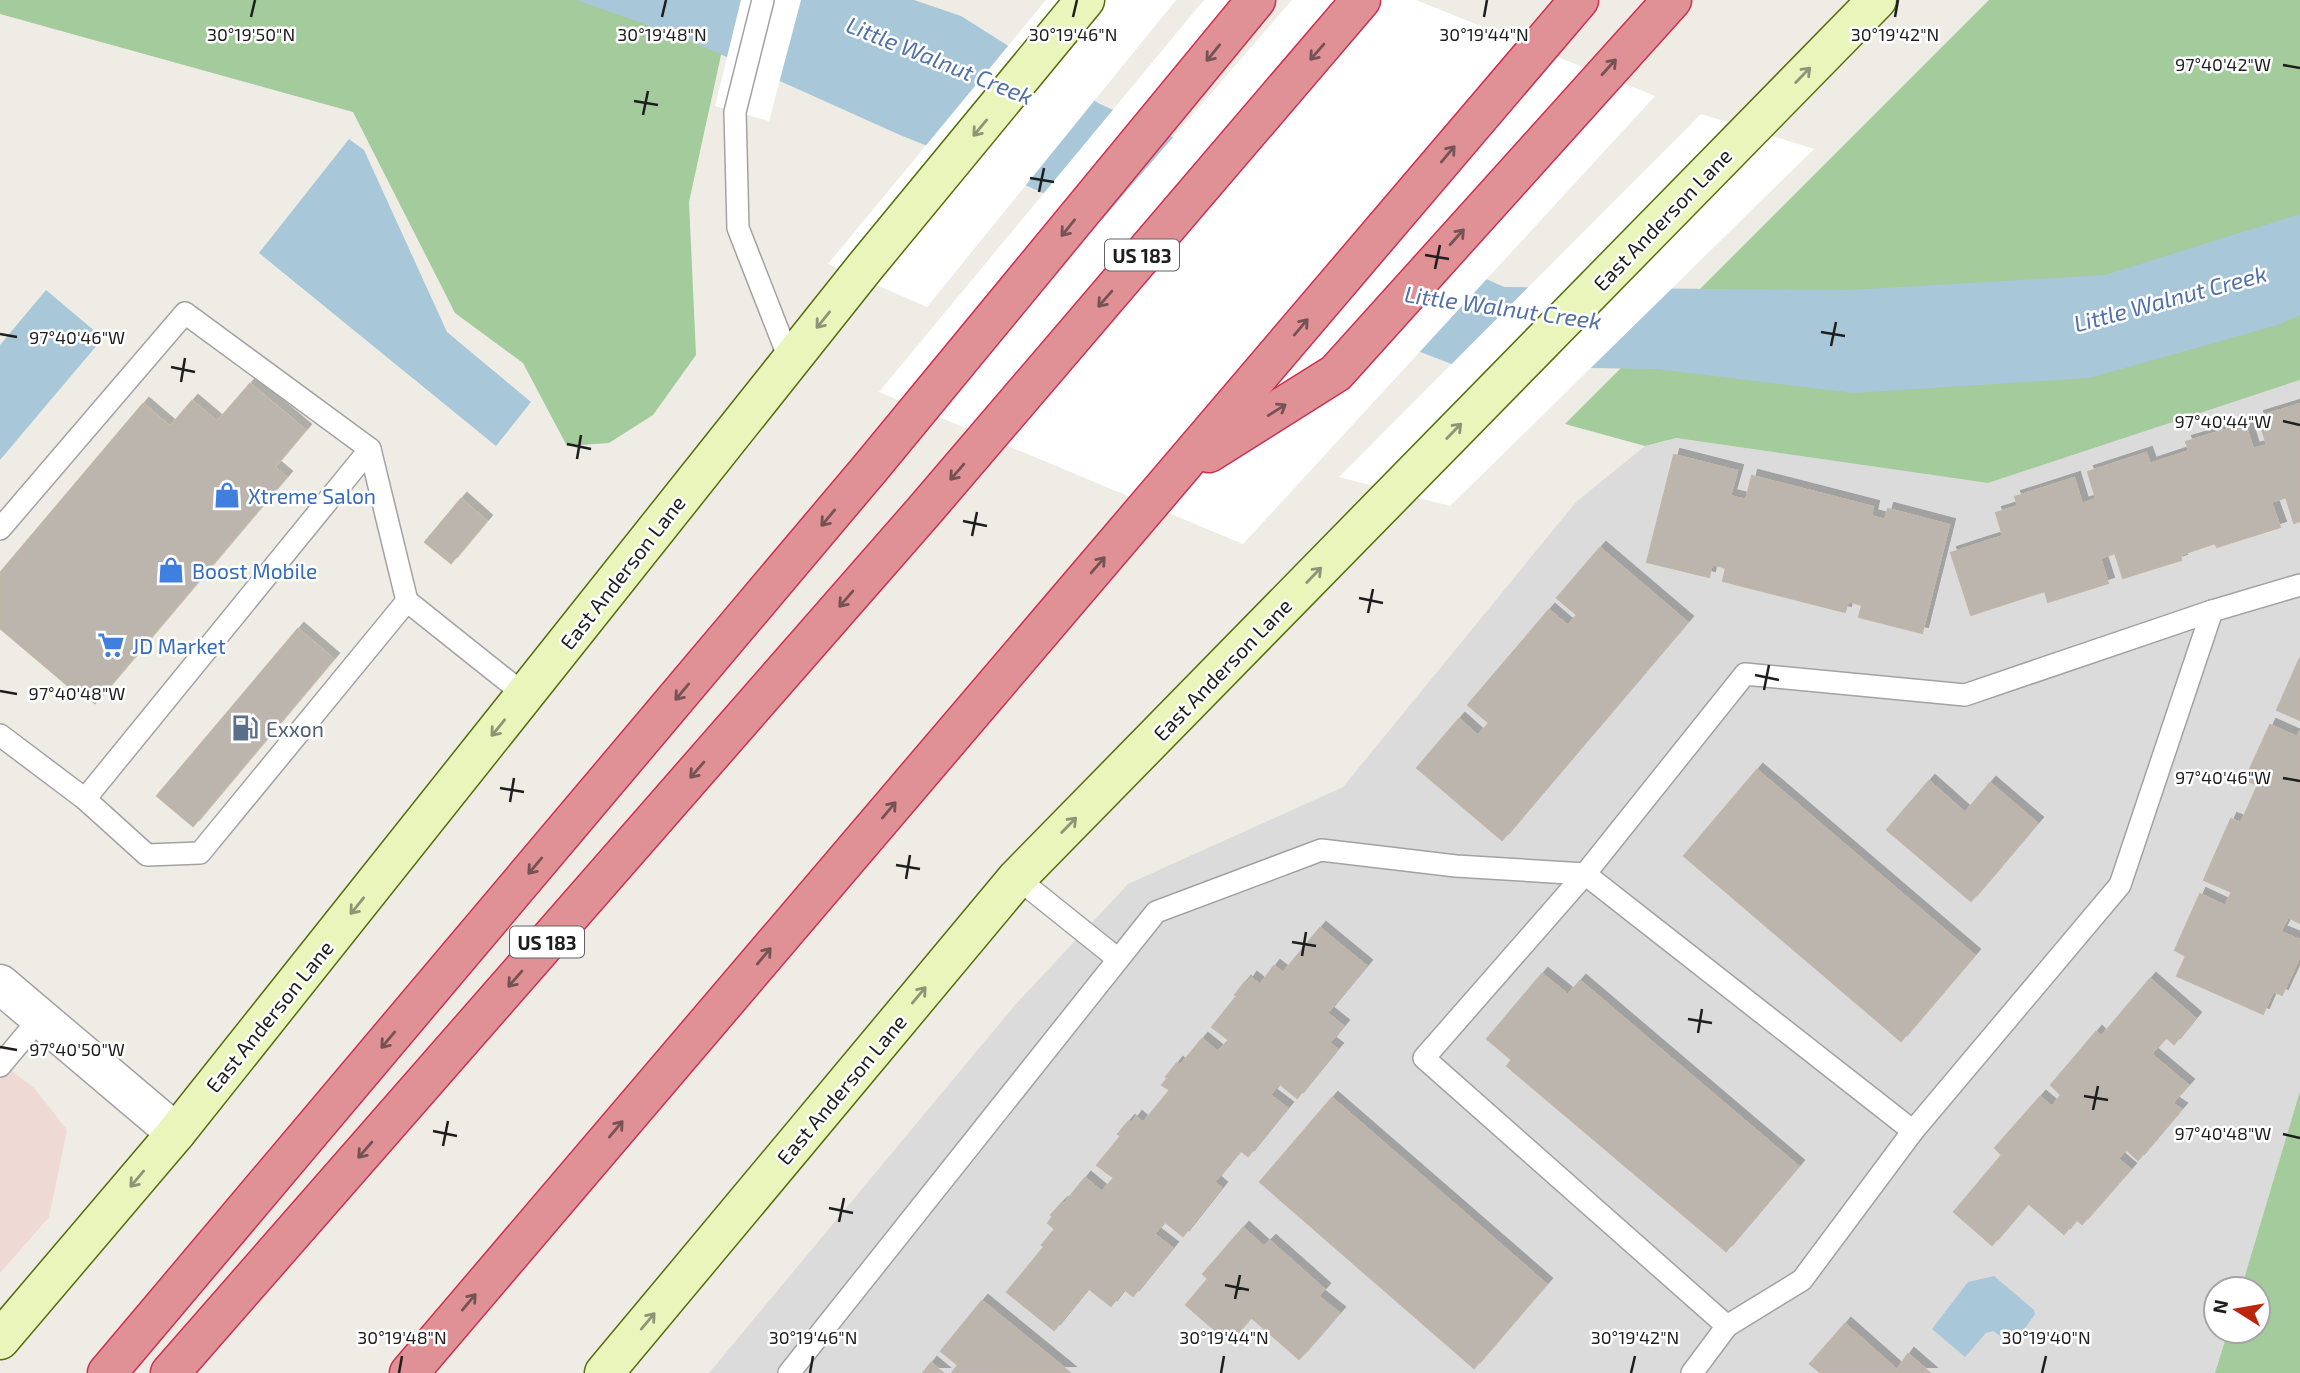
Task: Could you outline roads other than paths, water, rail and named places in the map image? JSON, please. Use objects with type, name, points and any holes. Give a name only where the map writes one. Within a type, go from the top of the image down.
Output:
[{"type":"highway","points":[[107,1373],[872,466],[1256,0]]},
{"type":"highway","name":"US 183","points":[[170,1373],[924,511],[1361,0]]},
{"type":"highway","points":[[409,1373],[1579,0]]},
{"type":"highway","points":[[1178,473],[1336,373],[1666,6]]},
{"type":"main road","name":"East Anderson Lane","points":[[0,1340],[176,1133],[865,267],[1085,0]]},
{"type":"main road","name":"East Anderson Lane","points":[[604,1373],[1017,878],[1877,0]]},
{"type":"street","points":[[0,984],[176,1133]]},
{"type":"lane","points":[[763,0],[735,112],[738,228],[790,361]]},
{"type":"lane","points":[[0,529],[185,313],[370,449],[407,601],[525,695]]},
{"type":"lane","points":[[85,799],[370,449]]},
{"type":"lane","points":[[1727,1326],[1424,1058],[1585,874],[1745,674],[1965,695],[2212,611],[2300,585]]},
{"type":"lane","points":[[0,735],[85,799],[147,855],[200,853],[407,601]]},
{"type":"lane","points":[[1692,1373],[1727,1326],[1802,1280],[1913,1131],[2120,885],[2212,611]]},
{"type":"lane","points":[[789,1373],[1156,912],[1321,850],[1456,866],[1585,874],[1913,1131]]},
{"type":"lane","points":[[1017,878],[1118,959]]},
{"type":"lane","points":[[0,1066],[40,1018]]},
{"type":"water","name":"Little Walnut Creek","points":[[576,0],[914,0],[961,16],[1100,104],[1504,287],[1849,290],[2105,275],[2300,214],[2300,315],[2278,325],[2089,378],[1854,393],[1655,369],[1457,366],[1279,298],[1025,185],[900,135],[682,37]]},
{"type":"water","points":[[349,139],[364,150],[447,332],[531,402],[496,446],[259,253]]},
{"type":"water","points":[[46,290],[103,338],[0,460],[0,345]]},
{"type":"water","points":[[1994,1276],[2034,1310],[2035,1314],[2015,1342],[2011,1343],[1993,1331],[1986,1333],[1965,1357],[1932,1329],[1968,1282]]},
{"type":"place","name":"Xtreme Salon","points":[[227,495]]},
{"type":"place","name":"Boost Mobile","points":[[171,570]]},
{"type":"place","name":"JD Market","points":[[111,645]]},
{"type":"place","name":"Exxon","points":[[245,728]]}]
